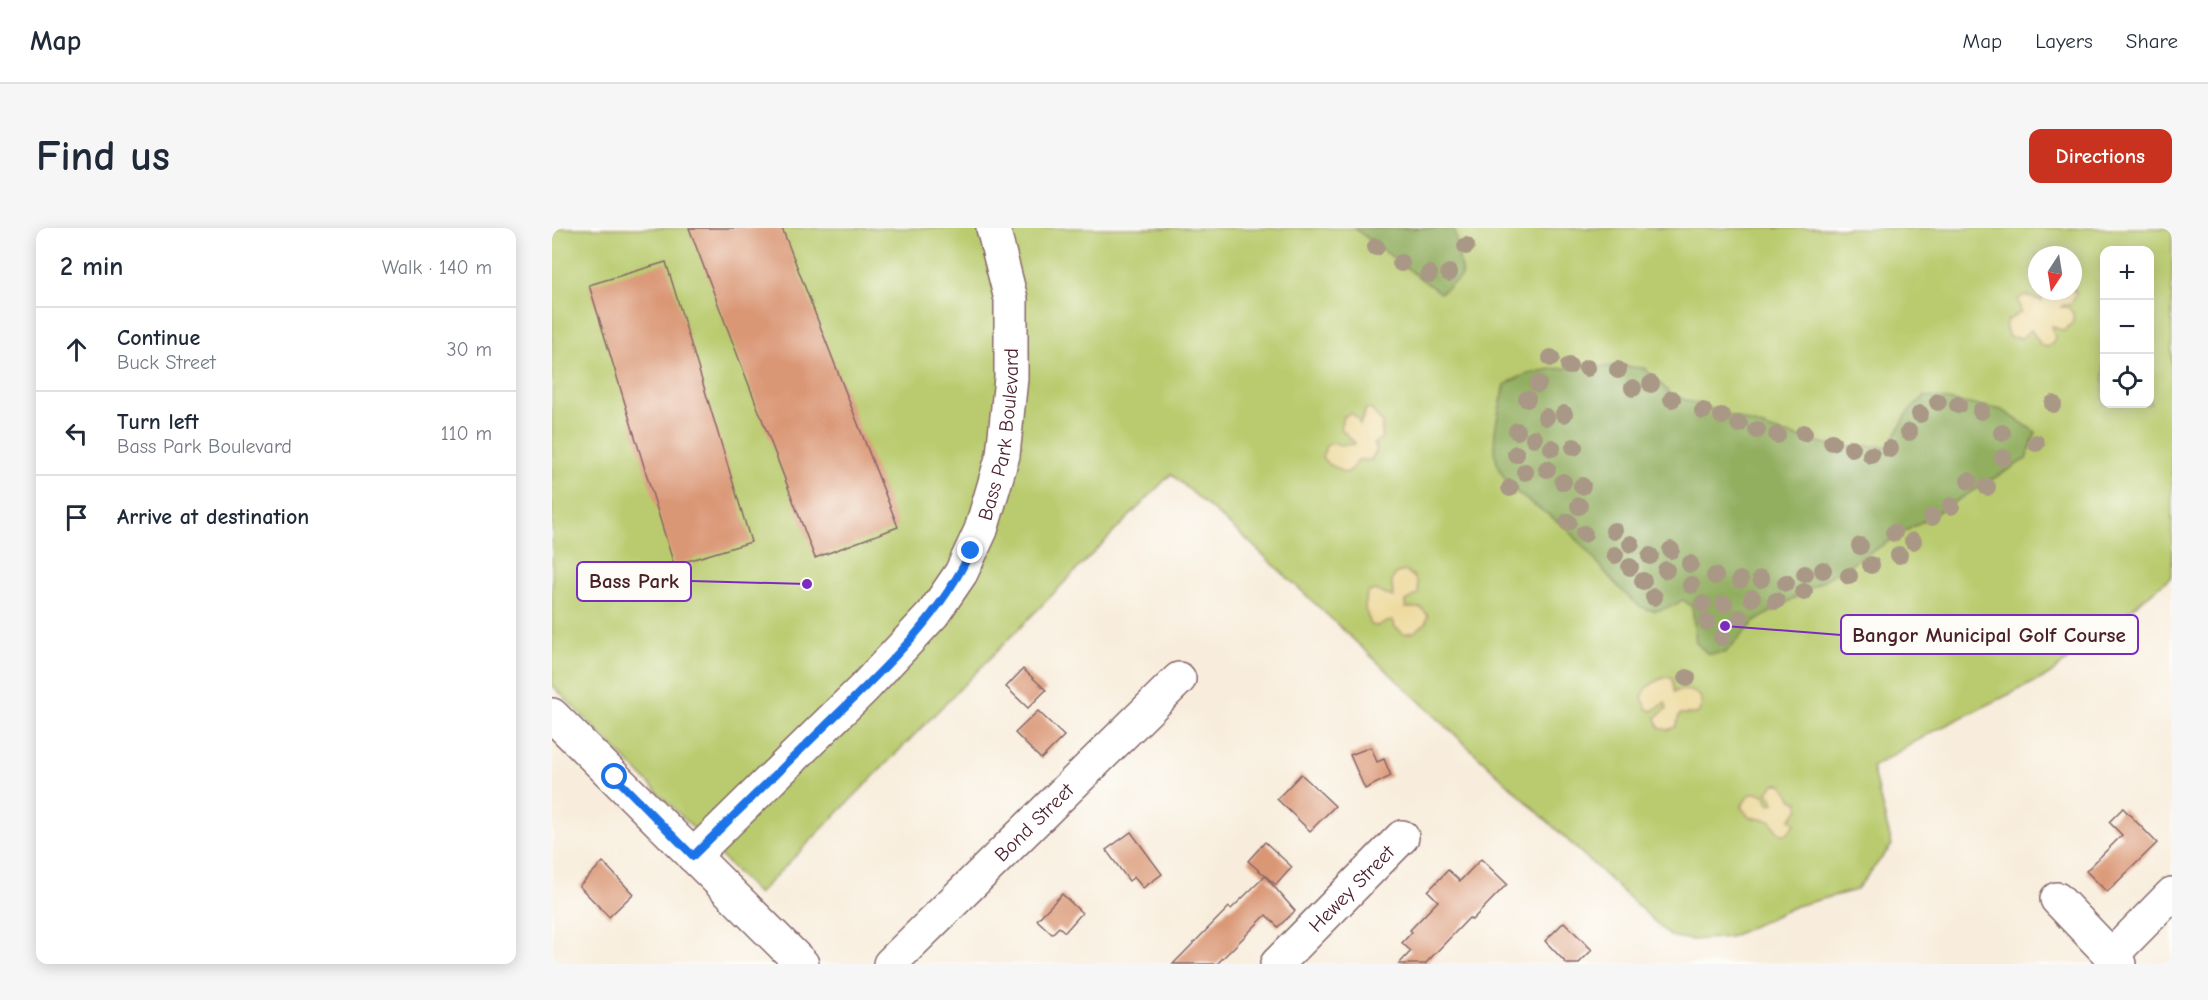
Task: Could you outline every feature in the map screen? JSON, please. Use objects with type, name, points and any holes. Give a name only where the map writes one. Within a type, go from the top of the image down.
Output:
[{"type":"street","name":"Bass Park Boulevard","points":[[693,856],[864,688],[933,614],[961,573],[981,530],[1003,455],[1011,378],[1011,299],[993,228]]},
{"type":"street","name":"Bond Street","points":[[890,964],[1179,679]]},
{"type":"street","points":[[552,715],[802,964]]},
{"type":"street","name":"Hewey Street","points":[[1277,964],[1402,837]]},
{"type":"street","points":[[2057,899],[2115,960],[2172,894]]},
{"type":"green space","points":[[552,228],[2172,228],[2172,576],[2049,675],[1932,732],[1872,767],[1892,845],[1856,890],[1796,906],[1730,937],[1692,940],[1670,936],[1246,539],[1171,474],[758,894],[552,685]]},
{"type":"green space","points":[[1354,228],[1454,228],[1462,276],[1440,293]]},
{"type":"green space","points":[[1618,366],[1644,368],[1672,395],[1774,431],[1839,447],[1889,446],[1908,412],[1925,396],[2002,410],[2036,432],[2026,459],[1754,622],[1725,653],[1708,654],[1696,643],[1692,607],[1683,600],[1658,610],[1649,610],[1640,606],[1619,588],[1568,530],[1510,486],[1498,466],[1494,446],[1505,385],[1530,373],[1544,370]]},
{"type":"sand","points":[[2024,295],[2028,296],[2028,300],[2073,300],[2060,307],[2068,307],[2073,313],[2073,322],[2064,331],[2051,326],[2055,337],[2053,343],[2047,347],[2041,345],[2031,330],[2021,338],[2009,337],[2005,326],[2008,320],[2021,312],[2018,300]]},
{"type":"sand","points":[[1366,409],[1372,410],[1382,423],[1382,438],[1374,443],[1377,450],[1371,460],[1358,460],[1350,471],[1343,473],[1322,458],[1326,446],[1332,443],[1356,444],[1340,428],[1343,417],[1351,413],[1360,425]]},
{"type":"sand","points":[[1406,571],[1416,580],[1418,594],[1406,601],[1405,608],[1421,608],[1428,615],[1426,623],[1414,632],[1404,634],[1395,627],[1393,620],[1377,626],[1371,625],[1365,609],[1367,593],[1374,590],[1393,597],[1394,576],[1396,573]]},
{"type":"sand","points":[[1663,677],[1672,678],[1674,692],[1686,690],[1692,692],[1701,698],[1702,702],[1697,714],[1680,714],[1675,727],[1668,730],[1659,728],[1656,718],[1667,708],[1665,703],[1652,711],[1647,709],[1642,697],[1647,687]]},
{"type":"sand","points":[[1774,784],[1782,784],[1792,799],[1798,802],[1799,809],[1790,819],[1795,824],[1787,834],[1779,832],[1771,821],[1749,817],[1741,807],[1749,795],[1756,793],[1765,795],[1770,805],[1774,803],[1768,791]]},
{"type":"building","points":[[689,228],[782,228],[898,527],[815,558]]},
{"type":"building","points":[[666,262],[751,542],[674,565],[589,285]]},
{"type":"building","points":[[1023,669],[1046,690],[1028,708],[1006,687]]},
{"type":"building","points":[[1038,711],[1064,736],[1041,759],[1015,733]]},
{"type":"building","points":[[1371,747],[1377,762],[1384,759],[1391,776],[1365,789],[1350,755]]},
{"type":"building","points":[[1301,774],[1335,806],[1310,831],[1277,799]]},
{"type":"building","points":[[2123,808],[2157,843],[2107,892],[2086,871],[2122,835],[2109,822]]},
{"type":"building","points":[[1131,832],[1162,874],[1143,888],[1134,877],[1129,881],[1106,850]]},
{"type":"building","points":[[1265,842],[1292,867],[1276,885],[1248,861]]},
{"type":"building","points":[[1481,859],[1507,884],[1472,920],[1469,918],[1425,964],[1399,964],[1411,951],[1402,943],[1412,932],[1410,930],[1438,901],[1428,891],[1448,870],[1460,881]]},
{"type":"building","points":[[603,862],[633,894],[609,917],[579,886]]},
{"type":"building","points":[[1265,876],[1295,911],[1278,927],[1266,915],[1217,964],[1173,964],[1229,907],[1231,909]]},
{"type":"building","points":[[1062,894],[1082,913],[1065,932],[1059,927],[1052,934],[1037,920]]},
{"type":"building","points":[[1564,922],[1592,950],[1578,964],[1567,964],[1545,941]]},
{"type":"place","name":"Bass Park","points":[[807,584]]},
{"type":"place","name":"Bangor Municipal Golf Course","points":[[1725,626]]},
{"type":"route","points":[[615,777],[693,856],[864,688],[933,614],[961,573],[971,551]]}]
